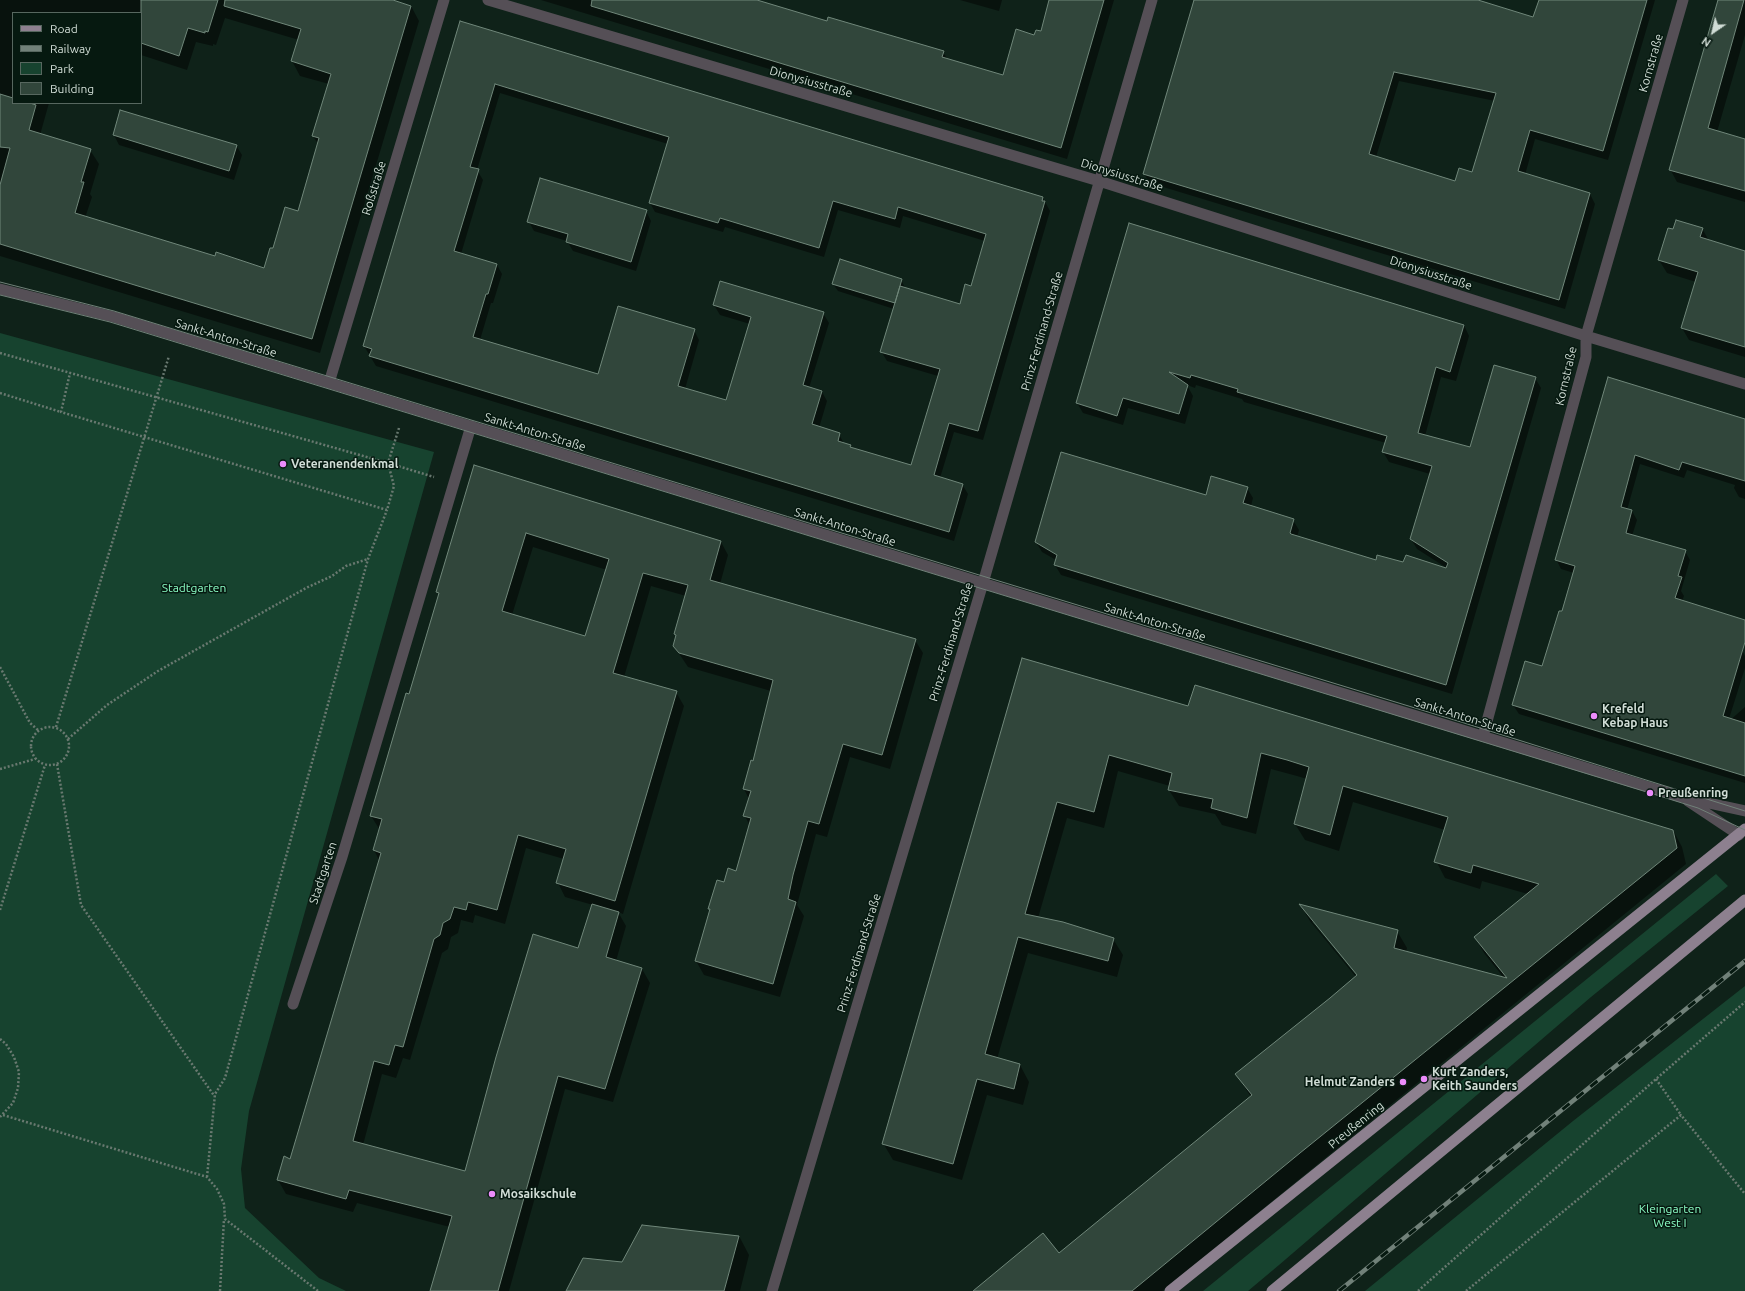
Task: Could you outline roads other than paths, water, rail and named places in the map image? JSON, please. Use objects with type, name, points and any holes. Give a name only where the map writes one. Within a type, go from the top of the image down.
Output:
[{"type":"main road","name":"Preußenring","points":[[1170,1291],[1742,832]]},
{"type":"main road","points":[[1272,1291],[1745,900]]},
{"type":"street","name":"Roßstraße","points":[[329,383],[444,0]]},
{"type":"street","name":"Dionysiusstraße","points":[[488,0],[1099,181],[1586,336],[1745,384]]},
{"type":"street","name":"Prinz-Ferdinand-Straße","points":[[772,1291],[983,583],[1152,0]]},
{"type":"street","name":"Kornstraße","points":[[1483,736],[1586,357],[1586,336],[1683,0]]},
{"type":"street","name":"Sankt-Anton-Straße","points":[[0,289],[114,317],[1681,797],[1745,811]]},
{"type":"street","name":"Stadtgarten","points":[[293,1004],[342,857],[471,426]]},
{"type":"street","name":"Sankt-Anton-Straße","points":[[1681,797],[1742,832]]},
{"type":"tram line","points":[[0,282],[114,311],[1461,722],[1745,811]]},
{"type":"tram line","points":[[0,295],[110,322],[1650,793],[1698,808],[1745,830]]},
{"type":"railway","points":[[1339,1291],[1745,961]]},
{"type":"place","name":"Veteranendenkmal","points":[[283,464]]},
{"type":"place","name":"Krefeld Kebap Haus","points":[[1594,716]]},
{"type":"place","name":"Preußenring","points":[[1650,793]]},
{"type":"place","name":"Kurt Zanders, Keith Saunders","points":[[1424,1079]]},
{"type":"place","name":"Helmut Zanders","points":[[1403,1082]]},
{"type":"place","name":"Mosaikschule","points":[[492,1194]]},
{"type":"park label","name":"Kleingarten West I","points":[[1670,1216]]}]
